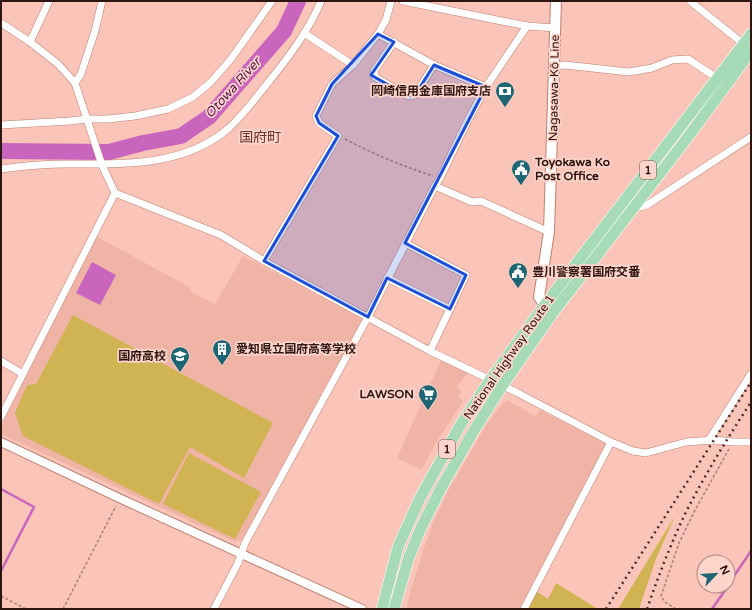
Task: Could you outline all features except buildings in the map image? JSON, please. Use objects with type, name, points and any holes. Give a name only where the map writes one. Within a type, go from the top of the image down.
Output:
[{"type":"highway","name":"National Highway Route 1","points":[[382,609],[398,547],[420,498],[462,424],[490,380],[632,209],[691,132],[748,48],[751,34]]},
{"type":"highway","name":"National Highway Route 1","points":[[394,609],[409,557],[421,528],[444,482],[548,310],[717,78],[748,48]]},
{"type":"main road","name":"Nagasawa-Kō Line","points":[[548,310],[539,297],[549,232],[556,1]]},
{"type":"street","points":[[30,42],[49,1]]},
{"type":"street","points":[[75,83],[81,74],[95,31],[102,1]]},
{"type":"street","points":[[1,124],[70,121],[87,122],[135,116],[168,109],[193,97],[211,82],[231,59],[272,1]]},
{"type":"street","points":[[1,169],[101,162],[162,160],[200,147],[229,128],[251,104],[286,60],[316,13],[321,1]]},
{"type":"street","points":[[264,261],[338,136],[319,123],[316,116],[332,84],[353,65],[378,34],[386,20],[391,1]]},
{"type":"street","points":[[403,1],[527,26],[555,28]]},
{"type":"street","points":[[690,1],[748,48]]},
{"type":"street","points":[[1,23],[30,42],[58,64],[75,83],[101,162],[115,193],[221,235],[264,261],[430,351],[611,442],[633,451],[646,453],[686,442],[709,440],[751,442]]},
{"type":"street","points":[[214,609],[242,554],[245,543],[261,512],[275,490],[368,317],[434,186],[440,178],[468,120],[486,87],[527,26]]},
{"type":"street","points":[[304,33],[353,65]]},
{"type":"street","points":[[378,34],[434,65],[486,87]]},
{"type":"street","points":[[394,42],[374,71],[375,77],[408,96],[414,95],[434,65]]},
{"type":"street","points":[[554,66],[565,65],[630,72],[652,68],[672,60],[688,59],[717,78]]},
{"type":"street","points":[[632,209],[648,205],[751,136]]},
{"type":"street","points":[[434,186],[472,202],[481,201],[549,232]]},
{"type":"street","points":[[1,417],[115,193]]},
{"type":"street","points":[[405,243],[466,275],[430,351]]},
{"type":"street","points":[[387,278],[450,309]]},
{"type":"street","points":[[1,361],[23,374]]},
{"type":"street","points":[[709,440],[751,374]]},
{"type":"street","points":[[1,442],[119,498],[362,609]]},
{"type":"street","points":[[524,609],[611,442]]},
{"type":"path","points":[[338,136],[405,167],[440,178]]},
{"type":"path","points":[[676,609],[665,602],[661,596],[679,543],[694,512],[733,442]]},
{"type":"path","points":[[62,609],[119,498]]},
{"type":"path","points":[[1,596],[26,609]]},
{"type":"highlighted area","points":[[378,34],[394,42],[371,75],[408,96],[415,95],[434,65],[486,87],[405,243],[466,275],[450,309],[387,278],[368,317],[264,261],[338,136],[319,123],[316,116],[332,84]]},
{"type":"shaded area","name":"国府高校","points":[[96,236],[191,288],[190,291],[215,304],[243,256],[362,319],[242,540],[235,542],[1,434],[1,427]]},
{"type":"shaded area","points":[[92,262],[116,275],[100,305],[76,293]]},
{"type":"shaded area","points":[[73,315],[273,423],[244,478],[190,447],[159,504],[23,436],[15,413],[27,385],[36,384]]},
{"type":"shaded area","points":[[441,360],[468,373],[456,387],[462,392],[458,397],[463,401],[436,443],[421,470],[397,458]]},
{"type":"shaded area","points":[[508,401],[535,416],[540,410],[606,444],[519,609],[407,609],[409,596],[425,545],[448,491],[485,427],[503,403]]},
{"type":"shaded area","points":[[189,453],[261,492],[235,539],[163,504]]},
{"type":"shaded area","points":[[675,516],[656,559],[639,609],[618,609]]},
{"type":"shaded area","points":[[556,583],[598,609],[527,609],[536,591],[548,599]]},
{"type":"waterway","name":"Otowa River","points":[[1,151],[109,152],[143,143],[181,136],[209,117],[284,31],[298,1]]},
{"type":"waterway","points":[[1,489],[34,507],[1,571]]},
{"type":"waterway","points":[[736,573],[751,551]]},
{"type":"waterway","points":[[712,609],[722,594]]},
{"type":"railway","points":[[606,609],[751,382]]},
{"type":"railway","points":[[647,609],[664,562],[684,516],[716,458],[751,402]]},
{"type":"place","name":"岡崎信用金庫国府支店","points":[[505,108]]},
{"type":"place","name":"Toyokawa Ko Post Office","points":[[521,186]]},
{"type":"place","name":"豊川警察署国府交番","points":[[518,289]]},
{"type":"place","name":"愛知県立国府高等学校","points":[[222,366]]},
{"type":"place","name":"国府高校","points":[[180,373]]},
{"type":"place","name":"LAWSON","points":[[428,411]]},
{"type":"district","name":"国府町","points":[[260,137]]}]
